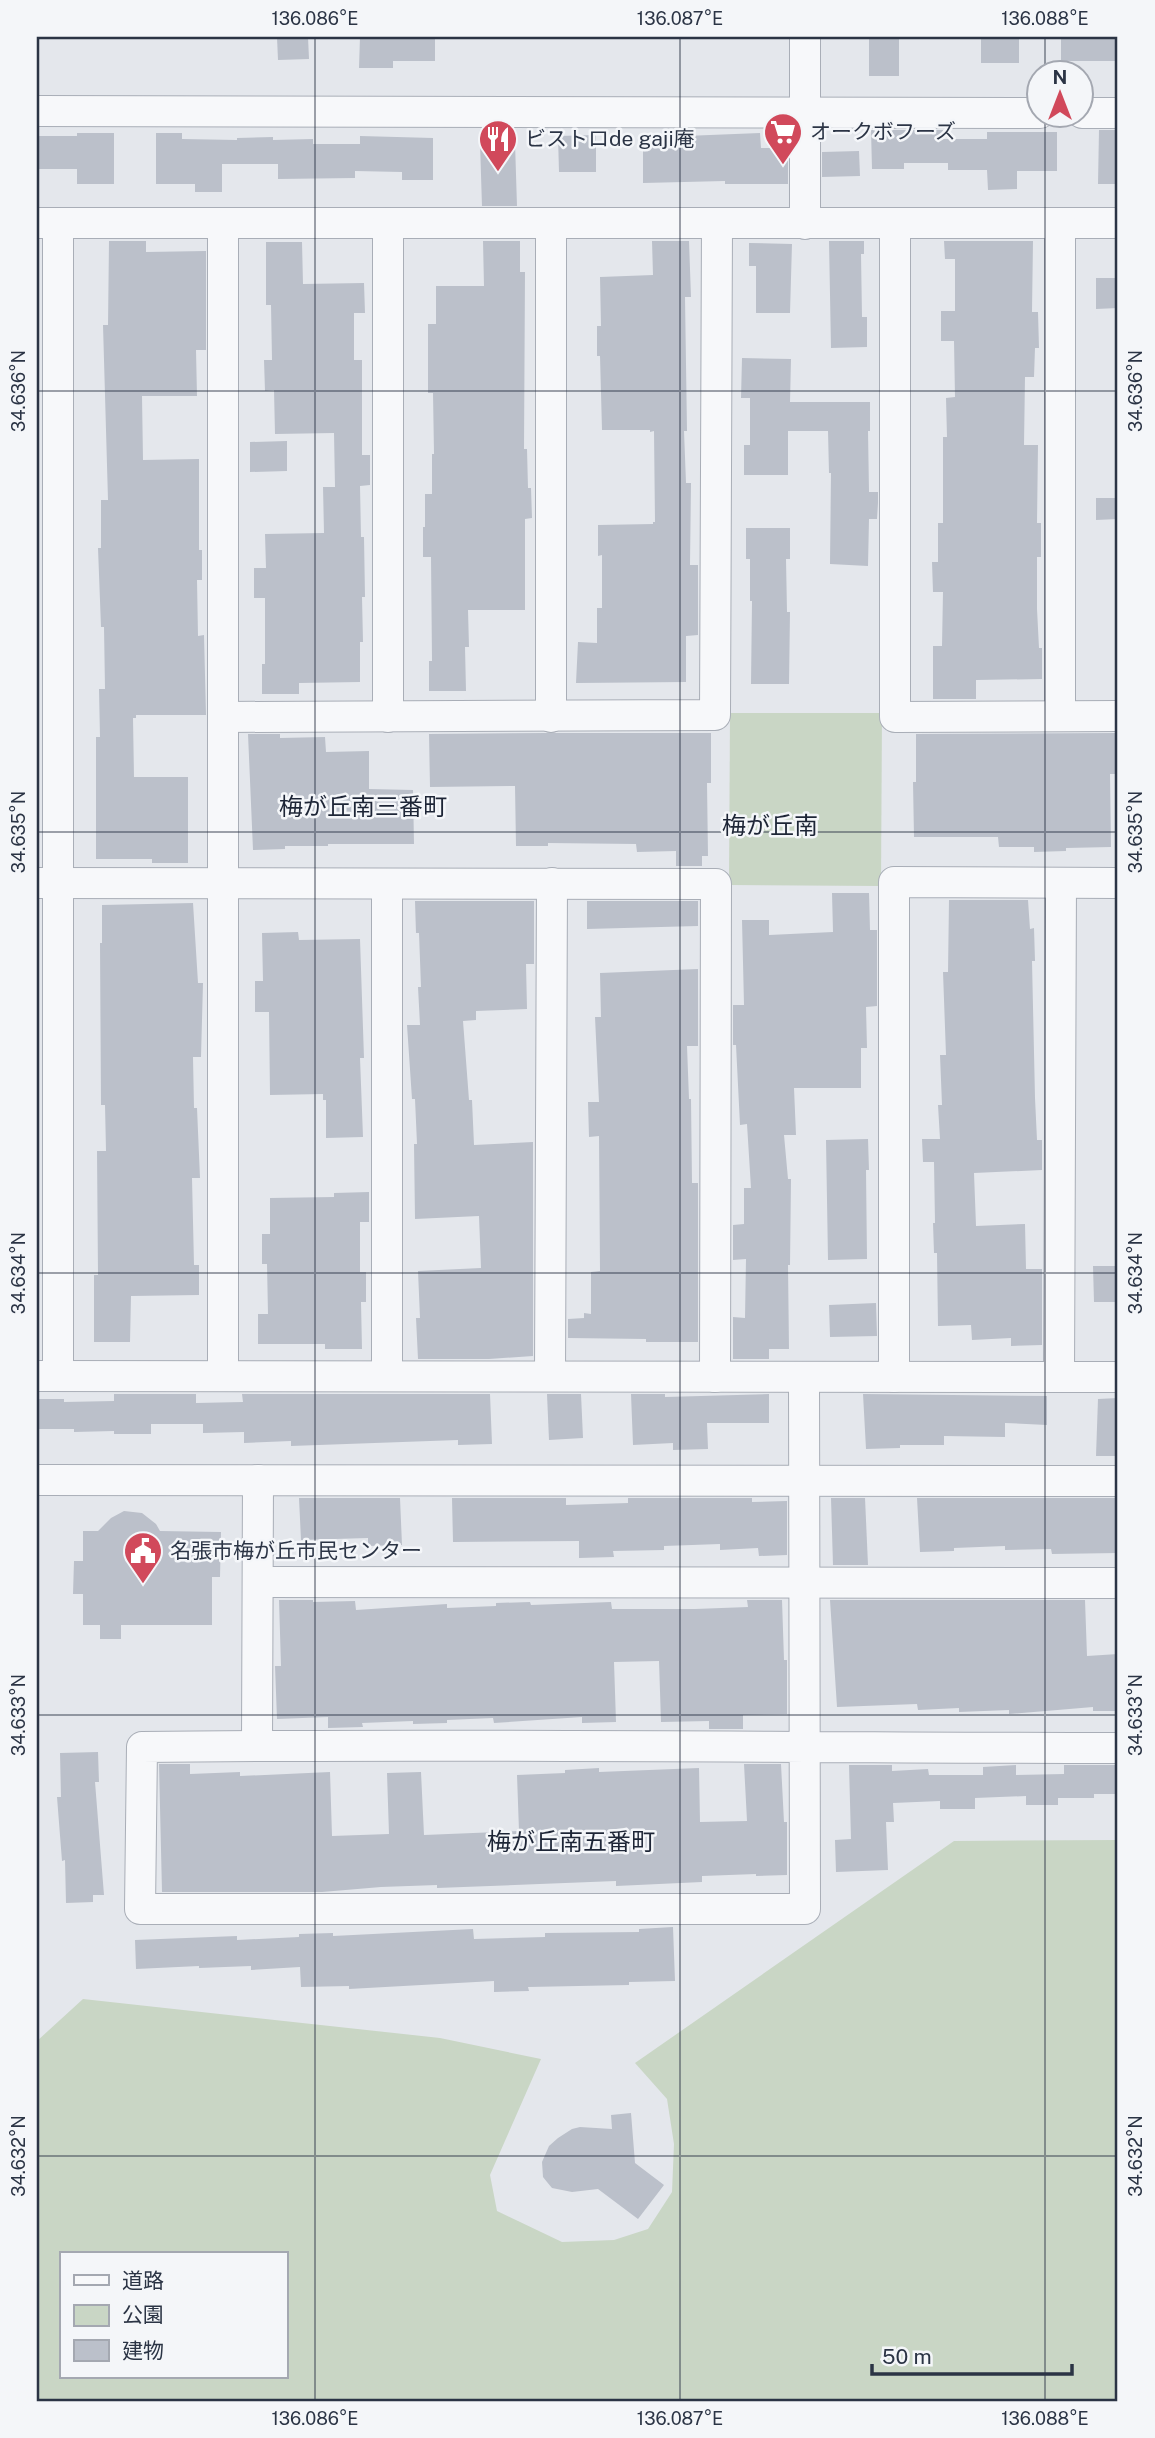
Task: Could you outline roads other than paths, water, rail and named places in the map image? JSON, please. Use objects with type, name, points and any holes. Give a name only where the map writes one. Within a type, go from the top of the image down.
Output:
[{"type":"street","points":[[804,37],[805,224]]},
{"type":"street","points":[[37,111],[1026,113]]},
{"type":"street","points":[[1096,113],[1118,113]]},
{"type":"street","points":[[1118,223],[47,223],[47,1376],[1118,1377]]},
{"type":"street","points":[[388,223],[388,717]]},
{"type":"street","points":[[1060,223],[1060,716]]},
{"type":"street","points":[[895,224],[895,717],[1118,716]]},
{"type":"street","points":[[223,225],[223,1376]]},
{"type":"street","points":[[551,225],[551,717]]},
{"type":"street","points":[[224,717],[715,715],[717,225]]},
{"type":"street","points":[[48,883],[716,884],[715,1377]]},
{"type":"street","points":[[550,1376],[552,883]]},
{"type":"street","points":[[894,1377],[894,883],[1118,883]]},
{"type":"street","points":[[1059,1377],[1061,883]]},
{"type":"street","points":[[387,884],[387,1376]]},
{"type":"street","points":[[804,1377],[804,1748],[805,1909],[140,1909],[142,1747],[257,1745],[804,1748],[1118,1748]]},
{"type":"street","points":[[37,1480],[1118,1480]]},
{"type":"street","points":[[257,1745],[258,1480]]},
{"type":"street","points":[[258,1582],[1118,1583]]},
{"type":"place","name":"オークボフーズ","points":[[783,166]]},
{"type":"place","name":"ビストロde gaji庵","points":[[498,173]]},
{"type":"place","name":"名張市梅が丘市民センター","points":[[143,1585]]},
{"type":"district","name":"梅が丘南三番町","points":[[363,807]]},
{"type":"district","name":"梅が丘南","points":[[770,826]]},
{"type":"district","name":"梅が丘南五番町","points":[[571,1842]]}]
